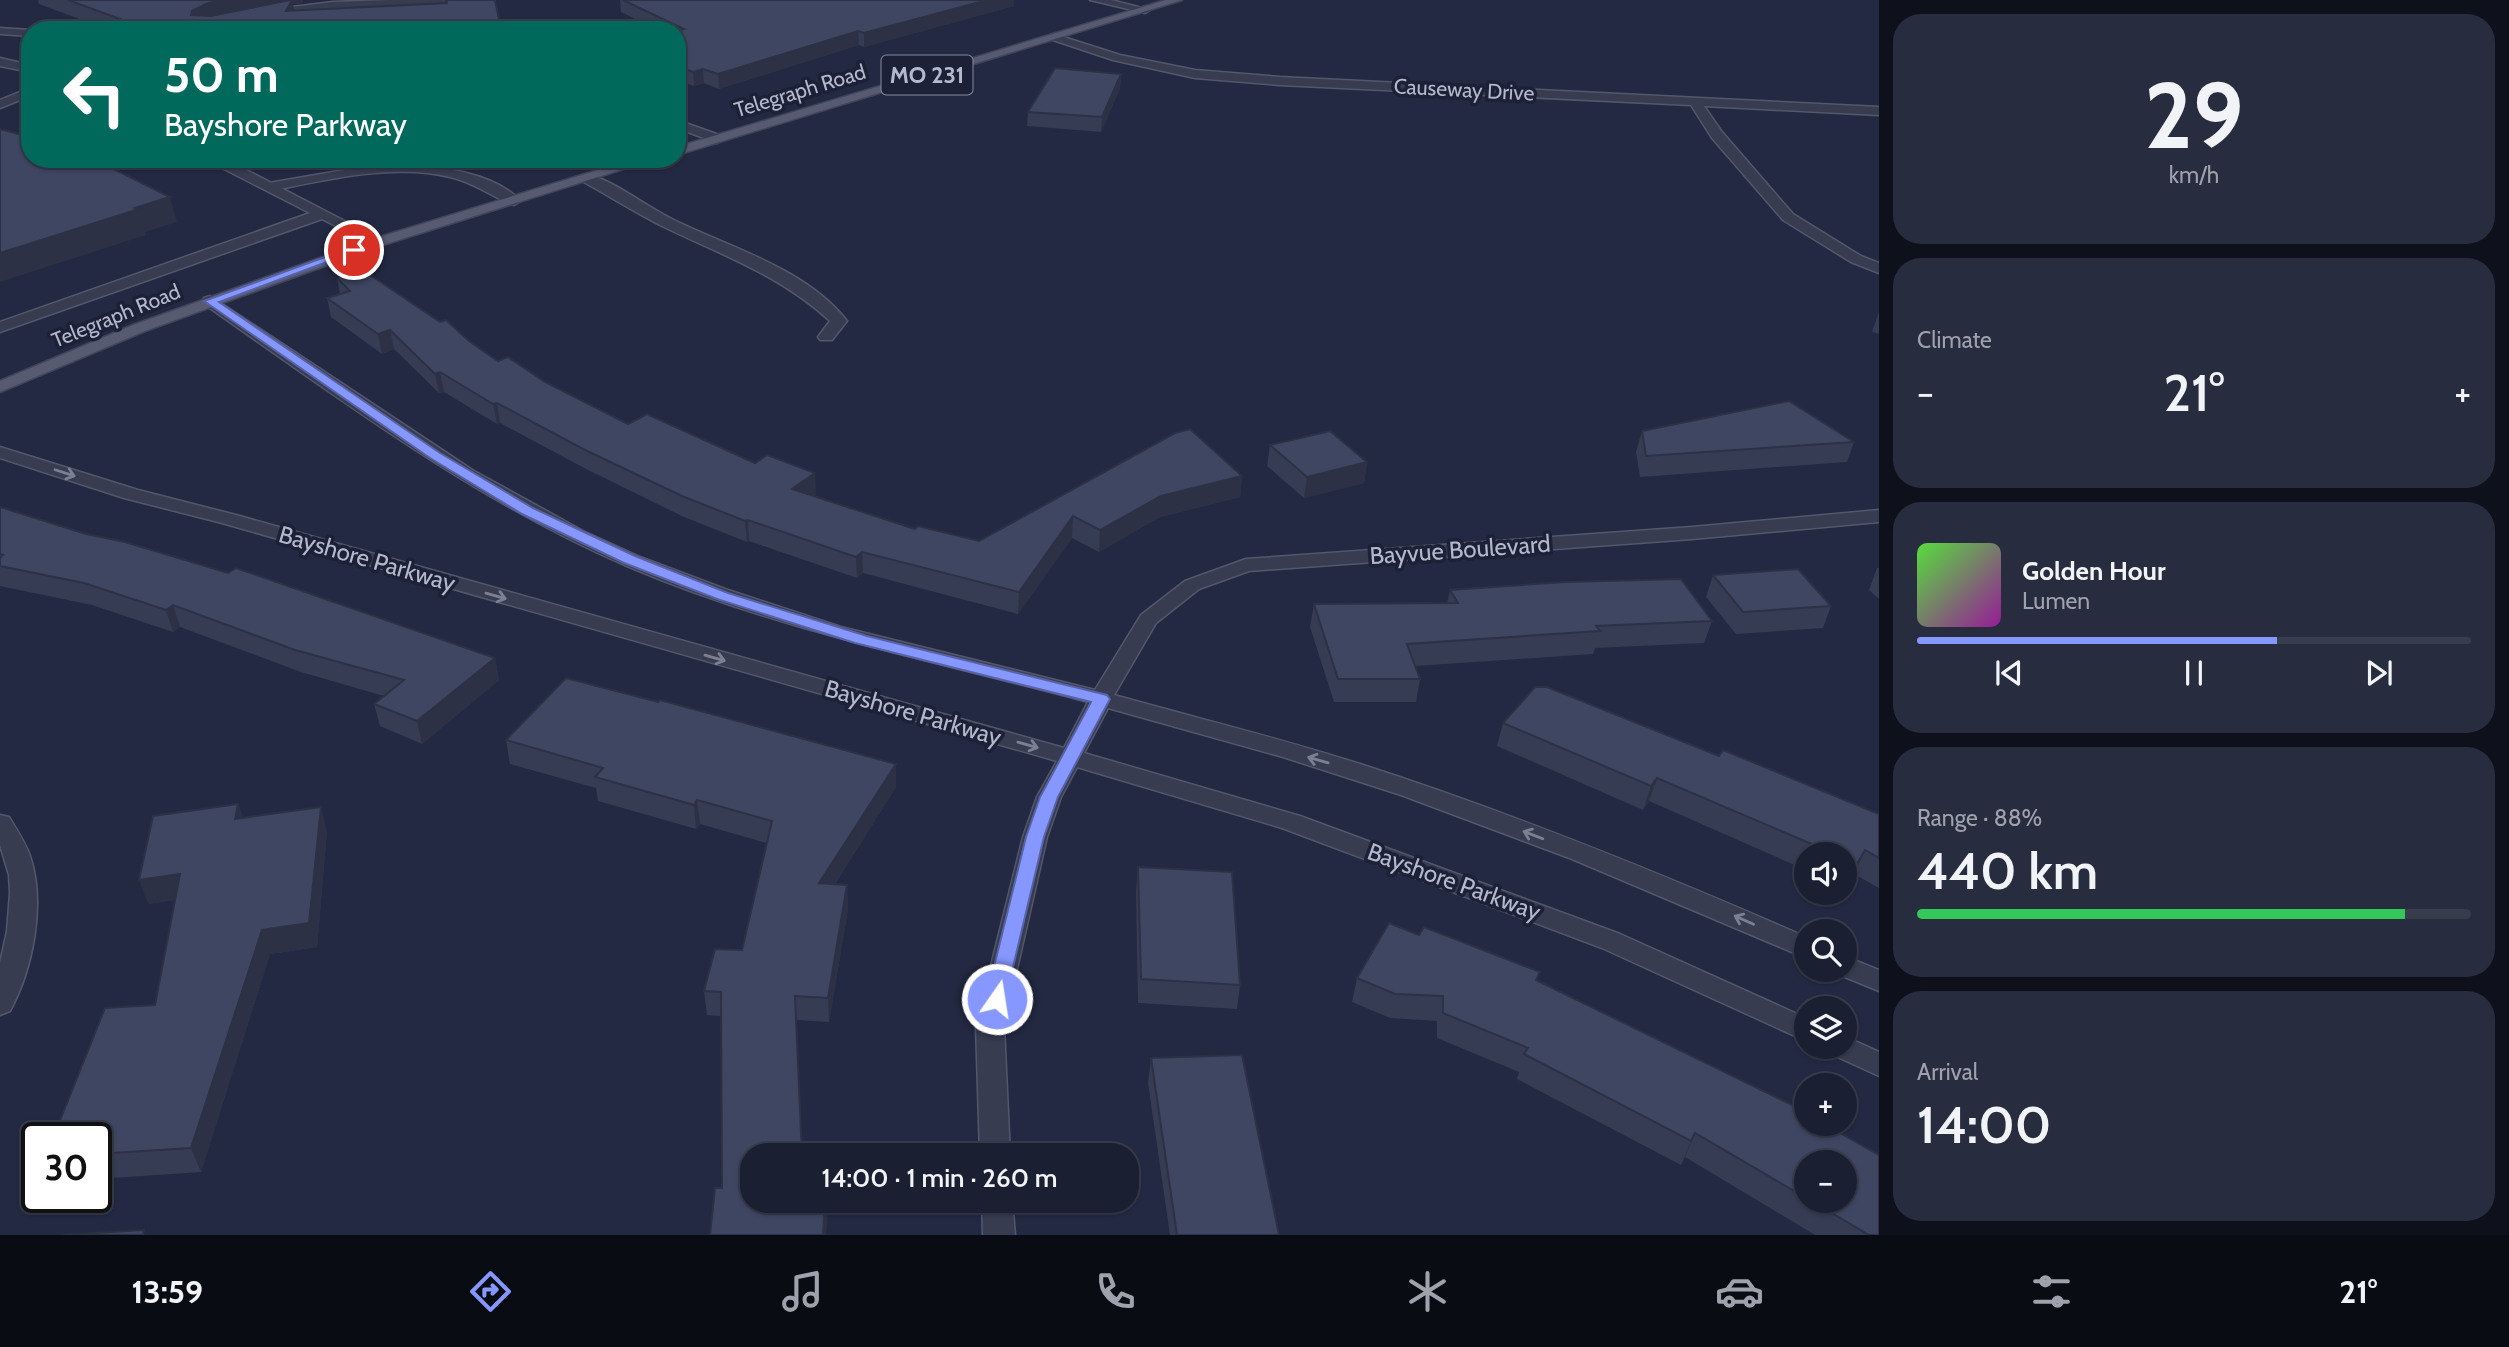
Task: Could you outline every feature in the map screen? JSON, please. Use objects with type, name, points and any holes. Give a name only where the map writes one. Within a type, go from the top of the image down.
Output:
[{"type":"main road","name":"Telegraph Road","points":[[686,148],[1177,0]]},
{"type":"main road","name":"Telegraph Road","points":[[0,387],[210,301],[378,242],[620,168]]},
{"type":"street","points":[[254,16],[295,9],[375,2],[485,0]]},
{"type":"street","points":[[1095,0],[1144,10]]},
{"type":"street","points":[[0,31],[21,32]]},
{"type":"street","name":"Causeway Drive","points":[[1054,37],[1117,58],[1195,74],[1280,81],[1879,111]]},
{"type":"street","points":[[0,62],[21,67]]},
{"type":"street","points":[[0,104],[21,96]]},
{"type":"street","points":[[1695,102],[1717,135],[1788,217],[1856,259],[1879,268]]},
{"type":"street","points":[[686,127],[717,139]]},
{"type":"street","points":[[235,168],[378,242]]},
{"type":"street","points":[[269,187],[342,173],[390,170],[445,172],[476,181],[514,201]]},
{"type":"street","points":[[587,178],[666,222],[767,268],[809,294],[839,321],[826,337]]},
{"type":"street","points":[[0,327],[322,214]]},
{"type":"street","points":[[210,301],[435,456],[527,511],[629,559],[723,596],[861,639],[1101,699],[1349,769],[1492,819],[1674,889],[1794,943]]},
{"type":"street","name":"Bayshore Parkway","points":[[0,452],[131,494],[229,519],[1070,757],[1290,822],[1611,941],[1794,1025]]},
{"type":"street","name":"Bayvue Boulevard","points":[[995,1143],[990,1026],[1035,837],[1049,797],[1101,699],[1148,619],[1192,585],[1246,565],[1692,533],[1879,516]]},
{"type":"street","points":[[0,823],[10,836],[24,880],[21,937],[0,1004]]},
{"type":"street","points":[[1857,972],[1879,981]]},
{"type":"street","points":[[1857,1054],[1879,1065]]},
{"type":"street","points":[[998,1213],[999,1235]]},
{"type":"building","points":[[68,0],[220,0],[192,11],[191,15],[211,16],[290,0],[286,11],[447,3],[446,0],[495,0],[499,21],[488,21],[125,21]]},
{"type":"building","points":[[623,0],[987,0],[864,33],[858,31],[718,74],[703,69],[693,72],[686,69],[686,21],[667,21]]},
{"type":"building","points":[[1055,68],[1121,74],[1102,117],[1028,112]]},
{"type":"building","points":[[0,129],[21,135],[21,168],[112,168],[170,197],[135,208],[139,209],[0,253]]},
{"type":"building","points":[[351,262],[440,322],[446,320],[469,341],[498,361],[508,357],[545,382],[628,424],[647,414],[755,463],[767,455],[815,473],[792,489],[915,529],[918,526],[979,541],[1175,433],[1190,429],[1242,476],[1161,496],[1100,530],[1073,516],[1019,592],[862,552],[856,557],[745,521],[682,496],[585,450],[497,403],[493,404],[440,372],[435,374],[390,330],[378,334],[327,298],[350,291],[337,278]]},
{"type":"building","points":[[1789,401],[1854,442],[1646,456],[1642,431]]},
{"type":"building","points":[[1330,431],[1367,462],[1307,477],[1270,445]]},
{"type":"building","points":[[0,507],[228,573],[236,568],[495,658],[417,721],[374,704],[404,680],[295,650],[173,605],[166,610],[84,583],[0,566],[0,558],[3,555],[0,554]]},
{"type":"building","points":[[1798,569],[1831,606],[1743,612],[1713,575]]},
{"type":"building","points":[[1681,579],[1712,621],[1596,626],[1600,631],[1407,644],[1420,679],[1338,679],[1314,604],[1458,603],[1450,590],[1565,582]]},
{"type":"building","points":[[566,678],[658,702],[660,700],[896,764],[819,883],[847,885],[828,998],[795,996],[801,1143],[740,1143],[740,1213],[824,1213],[823,1235],[710,1235],[715,1188],[722,1188],[721,992],[704,991],[715,949],[742,950],[772,821],[697,800],[694,805],[595,777],[603,768],[506,740]]},
{"type":"building","points":[[1535,687],[1547,687],[1719,756],[1723,750],[1879,814],[1879,858],[1865,850],[1857,864],[1857,842],[1807,842],[1657,778],[1651,786],[1503,723]]},
{"type":"building","points":[[238,804],[235,819],[321,807],[309,923],[262,930],[191,1148],[112,1153],[112,1122],[59,1122],[105,1008],[155,1005],[180,874],[139,880],[153,816]]},
{"type":"building","points":[[1138,867],[1232,872],[1240,985],[1141,979]]},
{"type":"building","points":[[1389,923],[1419,935],[1424,927],[1540,972],[1536,980],[1794,1106],[1794,1136],[1845,1136],[1879,1155],[1879,1235],[1869,1235],[1832,1213],[1857,1213],[1857,1150],[1794,1150],[1794,1191],[1695,1133],[1691,1141],[1524,1054],[1528,1048],[1443,1013],[1443,996],[1395,994],[1357,978]]},
{"type":"building","points":[[1242,1055],[1279,1235],[1177,1235],[1151,1058]]},
{"type":"building","points":[[144,1230],[143,1235],[63,1235]]},
{"type":"route","points":[[354,250],[210,301],[435,456],[527,511],[629,559],[723,596],[861,639],[1101,699],[1049,797],[1035,837],[997,999]]}]
